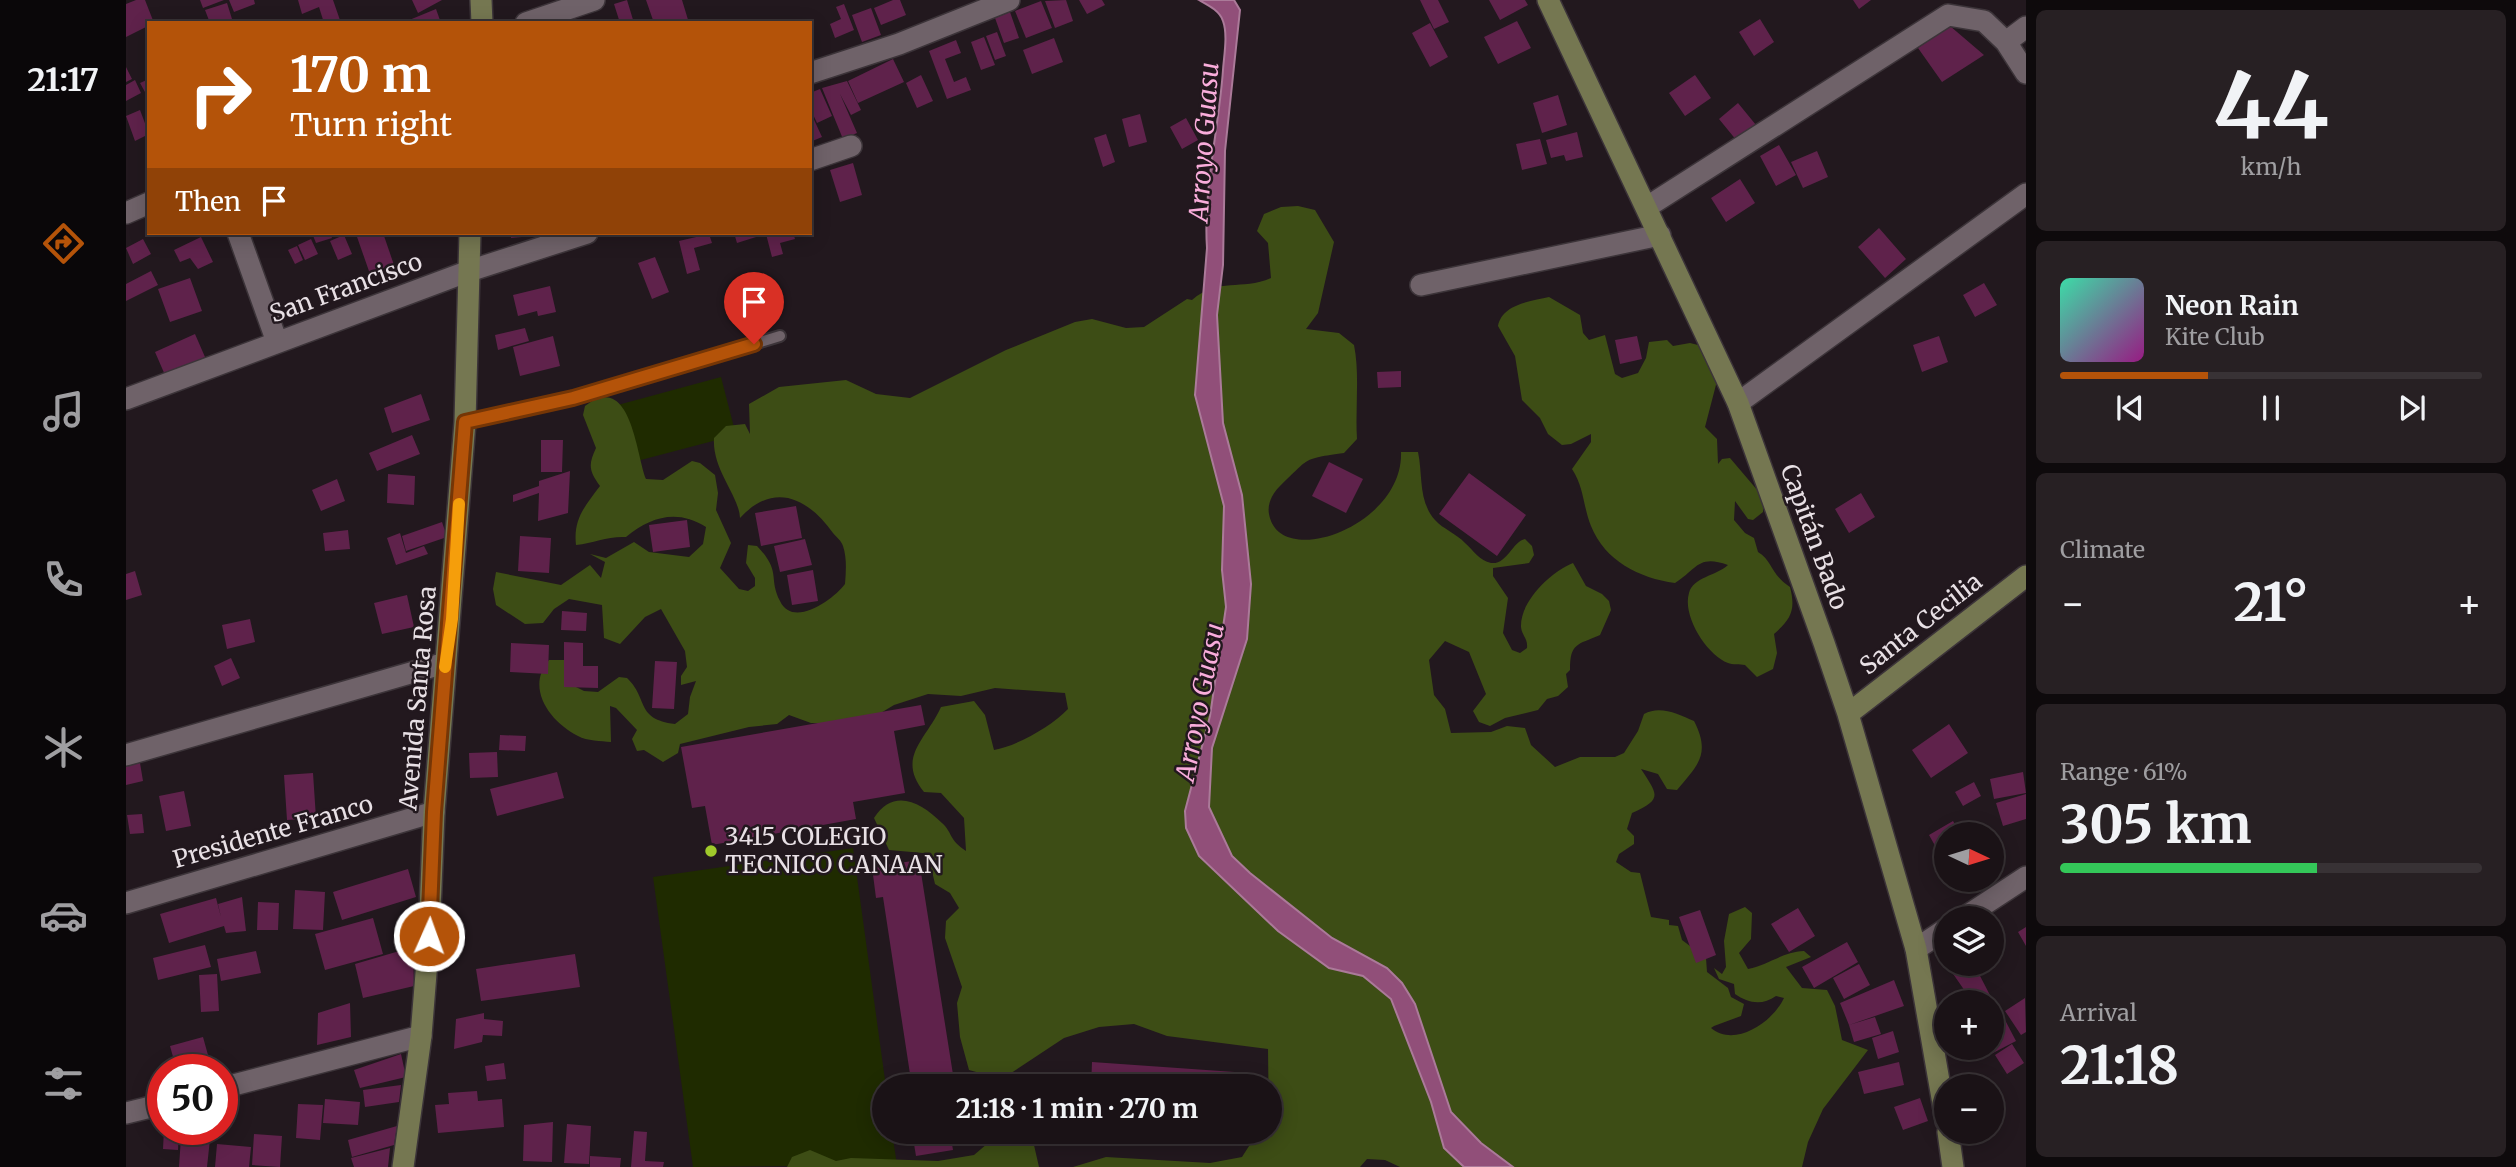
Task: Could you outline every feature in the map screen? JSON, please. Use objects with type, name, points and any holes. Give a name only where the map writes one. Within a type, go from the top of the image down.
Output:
[{"type":"street","points":[[481,0],[482,21]]},
{"type":"street","points":[[532,21],[594,0]]},
{"type":"street","points":[[812,72],[899,44],[1009,0]]},
{"type":"street","name":"Capitán Bado","points":[[1548,0],[1738,403],[1848,714],[1916,949],[1938,1074]]},
{"type":"street","points":[[1647,208],[1943,7],[1984,21],[2006,42],[2026,73]]},
{"type":"street","points":[[2006,42],[2026,27]]},
{"type":"street","points":[[812,159],[850,146]]},
{"type":"street","points":[[1738,403],[2026,194]]},
{"type":"street","points":[[126,213],[147,204]]},
{"type":"street","points":[[1421,285],[1660,234]]},
{"type":"street","points":[[239,235],[277,342]]},
{"type":"street","name":"Avenida Santa Rosa","points":[[403,1167],[421,1036],[445,663],[452,619],[465,422],[470,235]]},
{"type":"street","name":"San Francisco","points":[[126,399],[469,271],[581,235]]},
{"type":"street","name":"Santa Cecilia","points":[[1848,714],[2026,576]]},
{"type":"street","points":[[126,755],[445,663]]},
{"type":"street","name":"Presidente Franco","points":[[126,903],[434,812]]},
{"type":"street","points":[[1982,906],[2026,877]]},
{"type":"street","points":[[1916,949],[1934,937]]},
{"type":"street","points":[[238,1084],[421,1036]]},
{"type":"street","points":[[126,1113],[147,1108]]},
{"type":"street","points":[[1950,1144],[1953,1167]]},
{"type":"lane","points":[[465,422],[573,398],[780,336]]},
{"type":"green space","points":[[1298,206],[1315,210],[1334,242],[1318,313],[1306,329],[1339,333],[1354,345],[1357,368],[1357,439],[1344,453],[1307,461],[1277,489],[1271,499],[1269,514],[1278,531],[1294,539],[1316,539],[1340,532],[1363,519],[1383,501],[1397,478],[1401,452],[1418,452],[1423,496],[1430,513],[1480,558],[1497,563],[1520,541],[1525,539],[1532,546],[1534,555],[1529,563],[1493,568],[1493,576],[1508,598],[1503,633],[1512,650],[1520,653],[1527,648],[1521,627],[1526,607],[1538,589],[1564,567],[1573,563],[1586,586],[1609,601],[1611,610],[1600,635],[1580,643],[1573,650],[1570,670],[1566,674],[1568,687],[1558,696],[1547,699],[1538,710],[1505,718],[1490,726],[1479,722],[1473,711],[1486,694],[1469,652],[1445,641],[1429,660],[1434,695],[1445,709],[1451,733],[1491,732],[1507,726],[1525,728],[1531,745],[1555,767],[1580,757],[1615,757],[1624,753],[1638,731],[1644,714],[1650,711],[1669,712],[1694,721],[1702,751],[1696,766],[1677,790],[1667,789],[1658,774],[1641,769],[1654,790],[1653,800],[1632,813],[1627,829],[1634,836],[1634,844],[1619,854],[1616,862],[1631,872],[1640,873],[1651,917],[1669,920],[1669,925],[1678,926],[1682,940],[1706,958],[1707,972],[1728,988],[1731,997],[1744,1004],[1741,1016],[1711,1028],[1731,1035],[1752,1030],[1771,1016],[1784,998],[1776,996],[1760,1002],[1745,1000],[1735,994],[1734,984],[1719,979],[1714,968],[1722,974],[1726,967],[1724,941],[1729,914],[1745,907],[1752,913],[1751,939],[1739,953],[1748,969],[1804,951],[1811,957],[1786,967],[1802,988],[1827,990],[1835,1006],[1842,1040],[1868,1050],[1823,1109],[1808,1142],[1802,1167],[1400,1167],[1385,1160],[1367,1159],[1360,1167],[1073,1167],[1106,1157],[1210,1163],[1242,1157],[1250,1144],[1282,1144],[1282,1074],[1268,1074],[1268,1049],[1167,1036],[1134,1024],[1099,1027],[1064,1038],[1010,1074],[984,1074],[969,1070],[960,1037],[957,1003],[962,987],[945,938],[946,921],[959,908],[950,893],[935,884],[931,867],[923,853],[889,850],[874,818],[890,803],[907,801],[916,804],[934,815],[956,843],[966,851],[964,818],[941,793],[924,792],[913,769],[916,749],[941,707],[974,701],[985,715],[994,750],[1023,740],[1061,715],[1068,709],[1065,693],[995,688],[961,696],[928,694],[894,705],[879,714],[845,723],[811,723],[789,715],[777,724],[749,727],[680,744],[678,753],[663,762],[644,750],[637,751],[632,739],[637,730],[616,708],[610,706],[611,742],[578,736],[558,722],[544,703],[539,682],[549,660],[567,660],[568,683],[584,691],[598,692],[619,677],[627,678],[648,713],[654,718],[675,724],[688,714],[696,681],[681,685],[681,676],[687,667],[685,651],[661,609],[645,617],[620,644],[604,638],[602,605],[569,599],[554,609],[543,623],[525,624],[496,605],[493,589],[496,572],[561,585],[590,565],[601,578],[605,562],[590,554],[606,558],[634,542],[649,552],[689,557],[703,544],[706,527],[685,518],[665,517],[645,524],[626,537],[576,545],[578,520],[600,486],[591,468],[596,448],[583,415],[585,406],[600,398],[613,399],[622,407],[634,435],[646,479],[663,480],[692,461],[700,463],[715,475],[718,493],[716,510],[731,543],[720,568],[739,589],[748,591],[755,586],[755,578],[746,563],[748,545],[757,546],[772,569],[780,601],[786,609],[803,612],[832,597],[845,584],[844,551],[840,541],[813,511],[790,498],[765,500],[740,518],[739,509],[717,461],[714,438],[726,426],[745,424],[750,434],[749,404],[779,387],[846,380],[876,394],[910,398],[1006,350],[1075,322],[1092,319],[1126,328],[1144,327],[1187,299],[1192,300],[1212,289],[1271,278],[1268,243],[1257,231],[1264,214],[1281,207]]},
{"type":"green space","points":[[1549,297],[1580,315],[1583,333],[1589,340],[1605,335],[1615,374],[1622,378],[1638,373],[1646,358],[1649,342],[1667,340],[1673,346],[1690,343],[1706,347],[1717,381],[1705,427],[1717,439],[1718,464],[1722,459],[1730,458],[1764,498],[1763,512],[1753,520],[1748,519],[1735,501],[1734,520],[1745,533],[1754,538],[1758,552],[1790,587],[1792,595],[1791,614],[1774,634],[1777,653],[1773,669],[1757,677],[1745,665],[1730,664],[1720,659],[1698,634],[1693,623],[1688,602],[1691,588],[1695,583],[1728,565],[1704,562],[1675,583],[1662,581],[1625,566],[1605,549],[1597,538],[1572,469],[1591,442],[1591,434],[1571,444],[1562,445],[1548,434],[1540,418],[1522,400],[1515,356],[1498,326],[1511,308]]},
{"type":"green space","points":[[721,377],[736,435],[618,466],[603,409]]},
{"type":"green space","points":[[853,848],[884,1074],[872,1074],[872,1144],[894,1144],[897,1165],[693,1167],[653,877]]},
{"type":"green space","points":[[987,1144],[1034,1144],[1039,1167],[787,1167],[792,1157],[810,1150],[836,1161],[851,1158],[938,1161],[974,1155]]},
{"type":"shaded area","points":[[1199,0],[1234,0],[1240,10],[1225,151],[1223,265],[1217,315],[1223,423],[1242,495],[1251,584],[1247,639],[1212,748],[1209,807],[1232,856],[1250,873],[1332,938],[1387,968],[1402,983],[1415,1004],[1451,1112],[1481,1143],[1513,1167],[1464,1167],[1444,1148],[1431,1102],[1391,999],[1363,976],[1329,968],[1278,931],[1199,856],[1186,828],[1185,811],[1210,716],[1226,607],[1222,570],[1224,506],[1195,395],[1207,248],[1207,203],[1221,92],[1225,32],[1219,14]]},
{"type":"building","points":[[145,0],[153,21],[147,21],[147,26],[126,37],[126,4]]},
{"type":"building","points":[[200,0],[224,0],[203,8]]},
{"type":"building","points":[[229,0],[254,0],[255,4],[234,12]]},
{"type":"building","points":[[298,0],[333,0],[340,21],[323,21],[319,7],[302,14]]},
{"type":"building","points":[[412,0],[442,0],[418,13]]},
{"type":"building","points":[[627,0],[633,21],[619,21],[614,4]]},
{"type":"building","points":[[646,0],[682,0],[688,21],[653,21]]},
{"type":"building","points":[[900,0],[906,15],[881,25],[874,8]]},
{"type":"building","points":[[1066,0],[1073,21],[1055,28],[1045,1]]},
{"type":"building","points":[[1079,0],[1102,0],[1105,5],[1087,14]]},
{"type":"building","points":[[1420,0],[1438,0],[1449,22],[1434,29]]},
{"type":"building","points":[[1489,0],[1525,0],[1528,5],[1500,20]]},
{"type":"building","points":[[1853,0],[1871,0],[1859,9]]},
{"type":"building","points":[[1041,1],[1052,28],[1026,38],[1015,11]]},
{"type":"building","points":[[227,3],[232,19],[209,21],[205,10]]},
{"type":"building","points":[[844,4],[854,30],[835,38],[830,24],[841,19],[836,7]]},
{"type":"building","points":[[871,8],[881,35],[862,42],[852,15]]},
{"type":"building","points":[[436,9],[440,21],[407,21]]},
{"type":"building","points":[[1010,12],[1019,38],[1004,43],[995,18]]},
{"type":"building","points":[[1760,19],[1774,42],[1754,56],[1739,32]]},
{"type":"building","points":[[1517,21],[1531,48],[1498,64],[1484,37]]},
{"type":"building","points":[[1430,23],[1448,57],[1430,67],[1412,33]]},
{"type":"building","points":[[1950,26],[1984,55],[1942,82],[1918,48]]},
{"type":"building","points":[[997,32],[1006,56],[995,60],[986,36]]},
{"type":"building","points":[[984,37],[995,65],[981,70],[971,42]]},
{"type":"building","points":[[1054,38],[1063,62],[1032,74],[1023,50]]},
{"type":"building","points":[[956,40],[961,53],[945,59],[954,82],[966,77],[971,90],[947,99],[929,51]]},
{"type":"building","points":[[893,59],[904,82],[858,103],[848,81]]},
{"type":"building","points":[[126,67],[132,79],[126,82]]},
{"type":"building","points":[[921,75],[933,101],[917,108],[906,83]]},
{"type":"building","points":[[1695,75],[1711,98],[1685,116],[1669,93]]},
{"type":"building","points":[[135,80],[141,93],[126,101],[126,85]]},
{"type":"building","points":[[147,80],[147,92],[145,92],[140,83]]},
{"type":"building","points":[[847,81],[861,110],[851,115],[840,94],[857,133],[843,139],[822,88]]},
{"type":"building","points":[[820,89],[832,116],[817,123],[812,112],[812,92]]},
{"type":"building","points":[[1558,95],[1567,125],[1542,133],[1533,103]]},
{"type":"building","points":[[1738,103],[1756,125],[1737,141],[1719,119]]},
{"type":"building","points":[[140,110],[147,135],[135,141],[126,116]]},
{"type":"building","points":[[1140,114],[1147,142],[1129,147],[1122,119]]},
{"type":"building","points":[[812,115],[822,137],[812,141]]},
{"type":"building","points":[[1186,118],[1198,140],[1182,149],[1170,127]]},
{"type":"building","points":[[1577,132],[1583,157],[1566,161],[1564,155],[1551,158],[1546,140]]},
{"type":"building","points":[[1106,134],[1115,162],[1103,167],[1094,138]]},
{"type":"building","points":[[1540,139],[1547,164],[1522,170],[1516,144]]},
{"type":"building","points":[[1779,145],[1796,175],[1776,186],[1760,156]]},
{"type":"building","points":[[1817,151],[1828,177],[1803,188],[1791,162]]},
{"type":"building","points":[[853,163],[862,195],[840,202],[830,170]]},
{"type":"building","points":[[1740,179],[1755,203],[1726,222],[1711,198]]},
{"type":"building","points":[[1879,228],[1906,259],[1885,278],[1858,247]]},
{"type":"building","points":[[313,235],[331,235],[332,238],[316,243]]},
{"type":"building","points":[[344,235],[352,254],[338,260],[330,241]]},
{"type":"building","points":[[356,235],[384,235],[394,265],[370,274]]},
{"type":"building","points":[[511,235],[533,236],[511,238]]},
{"type":"building","points":[[709,235],[712,243],[694,248],[700,270],[687,274],[679,241]]},
{"type":"building","points":[[735,235],[763,235],[737,243]]},
{"type":"building","points":[[766,235],[794,235],[795,239],[780,243],[783,254],[772,257]]},
{"type":"building","points":[[201,237],[213,262],[198,269],[190,258],[180,262],[174,250]]},
{"type":"building","points":[[143,239],[151,254],[133,264],[126,248]]},
{"type":"building","points":[[311,239],[318,254],[305,260],[298,245]]},
{"type":"building","points":[[297,246],[303,260],[295,264],[288,250]]},
{"type":"building","points":[[655,257],[669,292],[652,299],[638,263]]},
{"type":"building","points":[[151,271],[158,285],[126,301],[126,284]]},
{"type":"building","points":[[190,278],[202,311],[170,322],[158,289]]},
{"type":"building","points":[[1984,283],[1997,305],[1975,317],[1963,295]]},
{"type":"building","points":[[550,286],[556,312],[538,316],[537,311],[518,316],[513,295]]},
{"type":"building","points":[[525,328],[529,341],[498,350],[495,335]]},
{"type":"building","points":[[195,334],[205,357],[165,375],[155,352]]},
{"type":"building","points":[[553,336],[560,366],[520,376],[513,347]]},
{"type":"building","points":[[1637,336],[1642,359],[1620,364],[1615,340]]},
{"type":"building","points":[[1939,336],[1948,362],[1922,372],[1913,345]]},
{"type":"building","points":[[1401,371],[1401,387],[1378,388],[1377,372]]},
{"type":"building","points":[[421,394],[430,420],[392,433],[384,408]]},
{"type":"building","points":[[412,435],[420,454],[377,471],[369,453]]},
{"type":"building","points":[[541,440],[563,440],[562,472],[541,472]]},
{"type":"building","points":[[1329,462],[1363,479],[1346,513],[1312,496]]},
{"type":"building","points":[[570,471],[568,513],[538,521],[539,493],[513,502],[513,495],[539,486],[539,481]]},
{"type":"building","points":[[1469,473],[1526,515],[1497,556],[1439,514]]},
{"type":"building","points":[[388,474],[415,476],[414,505],[387,503]]},
{"type":"building","points":[[337,479],[345,501],[321,511],[312,490]]},
{"type":"building","points":[[1861,493],[1875,517],[1849,533],[1835,509]]},
{"type":"building","points":[[796,506],[802,538],[761,546],[755,513]]},
{"type":"building","points":[[687,520],[690,547],[653,552],[649,525]]},
{"type":"building","points":[[442,522],[447,537],[406,551],[402,536]]},
{"type":"building","points":[[348,530],[350,549],[325,551],[323,533]]},
{"type":"building","points":[[400,533],[406,553],[424,546],[428,554],[396,565],[387,538]]},
{"type":"building","points":[[520,536],[551,538],[549,573],[518,571]]},
{"type":"building","points":[[805,539],[812,565],[780,572],[774,546]]},
{"type":"building","points":[[813,570],[818,601],[792,605],[787,575]]},
{"type":"building","points":[[135,571],[142,595],[126,600],[126,574]]},
{"type":"building","points":[[407,595],[414,627],[382,634],[374,603]]},
{"type":"building","points":[[562,611],[587,613],[586,631],[561,630]]},
{"type":"building","points":[[250,619],[255,642],[227,649],[222,625]]},
{"type":"building","points":[[564,642],[583,643],[583,666],[598,666],[598,688],[564,687]]},
{"type":"building","points":[[511,643],[549,645],[548,674],[510,672]]},
{"type":"building","points":[[231,658],[240,678],[222,686],[214,666]]},
{"type":"building","points":[[655,661],[677,662],[674,709],[652,708]]},
{"type":"building","points":[[921,705],[925,725],[894,731],[905,793],[853,802],[856,819],[712,845],[705,806],[692,808],[681,747]]},
{"type":"building","points":[[1949,724],[1968,753],[1931,778],[1912,750]]},
{"type":"building","points":[[500,735],[526,736],[525,751],[499,750]]},
{"type":"building","points":[[497,752],[498,777],[470,778],[469,753]]},
{"type":"building","points":[[140,763],[143,781],[126,785],[126,765]]},
{"type":"building","points":[[557,772],[564,798],[497,816],[490,789]]},
{"type":"building","points":[[2023,772],[2026,793],[1994,799],[1990,779]]},
{"type":"building","points":[[313,773],[316,818],[287,820],[284,775]]},
{"type":"building","points":[[1974,782],[1981,796],[1963,806],[1955,792]]},
{"type":"building","points":[[184,791],[191,826],[166,831],[159,796]]},
{"type":"building","points":[[2026,794],[2026,819],[2004,826],[1996,803]]},
{"type":"building","points":[[142,814],[144,833],[130,834],[127,815]]},
{"type":"building","points":[[919,860],[953,1074],[910,1074],[883,897],[876,898],[872,867]]},
{"type":"building","points":[[408,869],[416,897],[342,920],[333,892]]},
{"type":"building","points":[[295,890],[325,892],[323,930],[293,929]]},
{"type":"building","points":[[242,897],[246,931],[226,933],[224,926],[169,943],[160,914],[216,898],[221,917],[218,904]]},
{"type":"building","points":[[258,902],[279,903],[278,930],[257,930]]},
{"type":"building","points":[[1798,908],[1815,936],[1789,952],[1771,924]]},
{"type":"building","points":[[1700,910],[1716,955],[1696,963],[1679,917]]},
{"type":"building","points":[[373,918],[383,954],[325,970],[315,934]]},
{"type":"building","points":[[2026,927],[2026,946],[2018,932]]},
{"type":"building","points":[[1847,942],[1858,962],[1814,988],[1802,967]]},
{"type":"building","points":[[205,945],[211,967],[158,980],[153,958]]},
{"type":"building","points":[[413,947],[414,986],[363,998],[355,964]]},
{"type":"building","points":[[256,951],[261,973],[221,981],[217,959]]},
{"type":"building","points":[[575,954],[580,987],[481,1001],[476,969]]},
{"type":"building","points":[[1859,964],[1870,985],[1844,999],[1833,978]]},
{"type":"building","points":[[217,974],[219,1011],[201,1012],[199,975]]},
{"type":"building","points":[[1955,976],[1980,976],[1987,990],[1964,990]]},
{"type":"building","points":[[1894,980],[1904,1006],[1849,1025],[1840,1003]]},
{"type":"building","points":[[2025,998],[2026,1032],[2021,1035],[2005,1011]]},
{"type":"building","points":[[350,1003],[351,1037],[317,1045],[318,1013]]},
{"type":"building","points":[[484,1013],[484,1019],[503,1021],[502,1036],[483,1035],[482,1042],[454,1049],[456,1019]]},
{"type":"building","points":[[1875,1017],[1881,1034],[1854,1042],[1849,1025]]},
{"type":"building","points":[[2004,1021],[2016,1041],[2004,1047]]},
{"type":"building","points":[[1893,1031],[1899,1052],[1878,1059],[1872,1038]]},
{"type":"building","points":[[203,1037],[208,1054],[172,1054],[170,1046]]},
{"type":"building","points":[[2012,1044],[2024,1063],[2007,1074],[1998,1060],[2004,1060],[2004,1049]]},
{"type":"building","points":[[401,1054],[406,1077],[360,1088],[354,1070]]},
{"type":"building","points":[[1092,1062],[1249,1073],[1249,1074],[1092,1074]]},
{"type":"building","points":[[1899,1062],[1904,1085],[1864,1094],[1858,1072]]},
{"type":"building","points":[[504,1063],[506,1079],[487,1081],[485,1066]]},
{"type":"building","points":[[401,1085],[399,1102],[365,1107],[363,1090]]},
{"type":"building","points":[[477,1091],[478,1101],[502,1099],[504,1127],[438,1133],[435,1105],[449,1104],[448,1093]]},
{"type":"building","points":[[1920,1098],[1928,1121],[1903,1130],[1894,1107]]},
{"type":"building","points":[[325,1099],[360,1102],[358,1125],[323,1123]]},
{"type":"building","points":[[298,1104],[323,1105],[320,1140],[296,1138]]},
{"type":"building","points":[[553,1122],[552,1162],[523,1161],[524,1125]]},
{"type":"building","points":[[567,1124],[591,1126],[589,1164],[564,1163]]},
{"type":"building","points":[[397,1126],[394,1145],[352,1157],[348,1140]]},
{"type":"building","points":[[634,1131],[647,1132],[645,1161],[664,1162],[663,1167],[631,1167]]},
{"type":"building","points":[[254,1134],[282,1136],[280,1167],[252,1165]]},
{"type":"building","points":[[914,1144],[952,1144],[953,1150],[916,1156]]},
{"type":"building","points":[[163,1145],[178,1145],[178,1150],[163,1149]]},
{"type":"building","points":[[180,1145],[209,1145],[207,1167],[179,1167]]},
{"type":"building","points":[[217,1145],[251,1147],[249,1167],[215,1167]]},
{"type":"building","points":[[390,1148],[388,1167],[354,1167],[351,1158]]},
{"type":"building","points":[[590,1156],[621,1158],[620,1167],[590,1167]]},
{"type":"slow traffic","points":[[445,667],[452,619],[459,504]]},
{"type":"place","name":"3415 COLEGIO TECNICO CANAAN","points":[[711,851]]},
{"type":"route","points":[[429,936],[434,812],[438,792],[445,663],[452,619],[465,422],[573,398],[754,344]]},
{"type":"water label","name":"Arroyo Guasu","points":[[1204,142]]},
{"type":"water label","name":"Arroyo Guasu","points":[[1200,702]]}]
